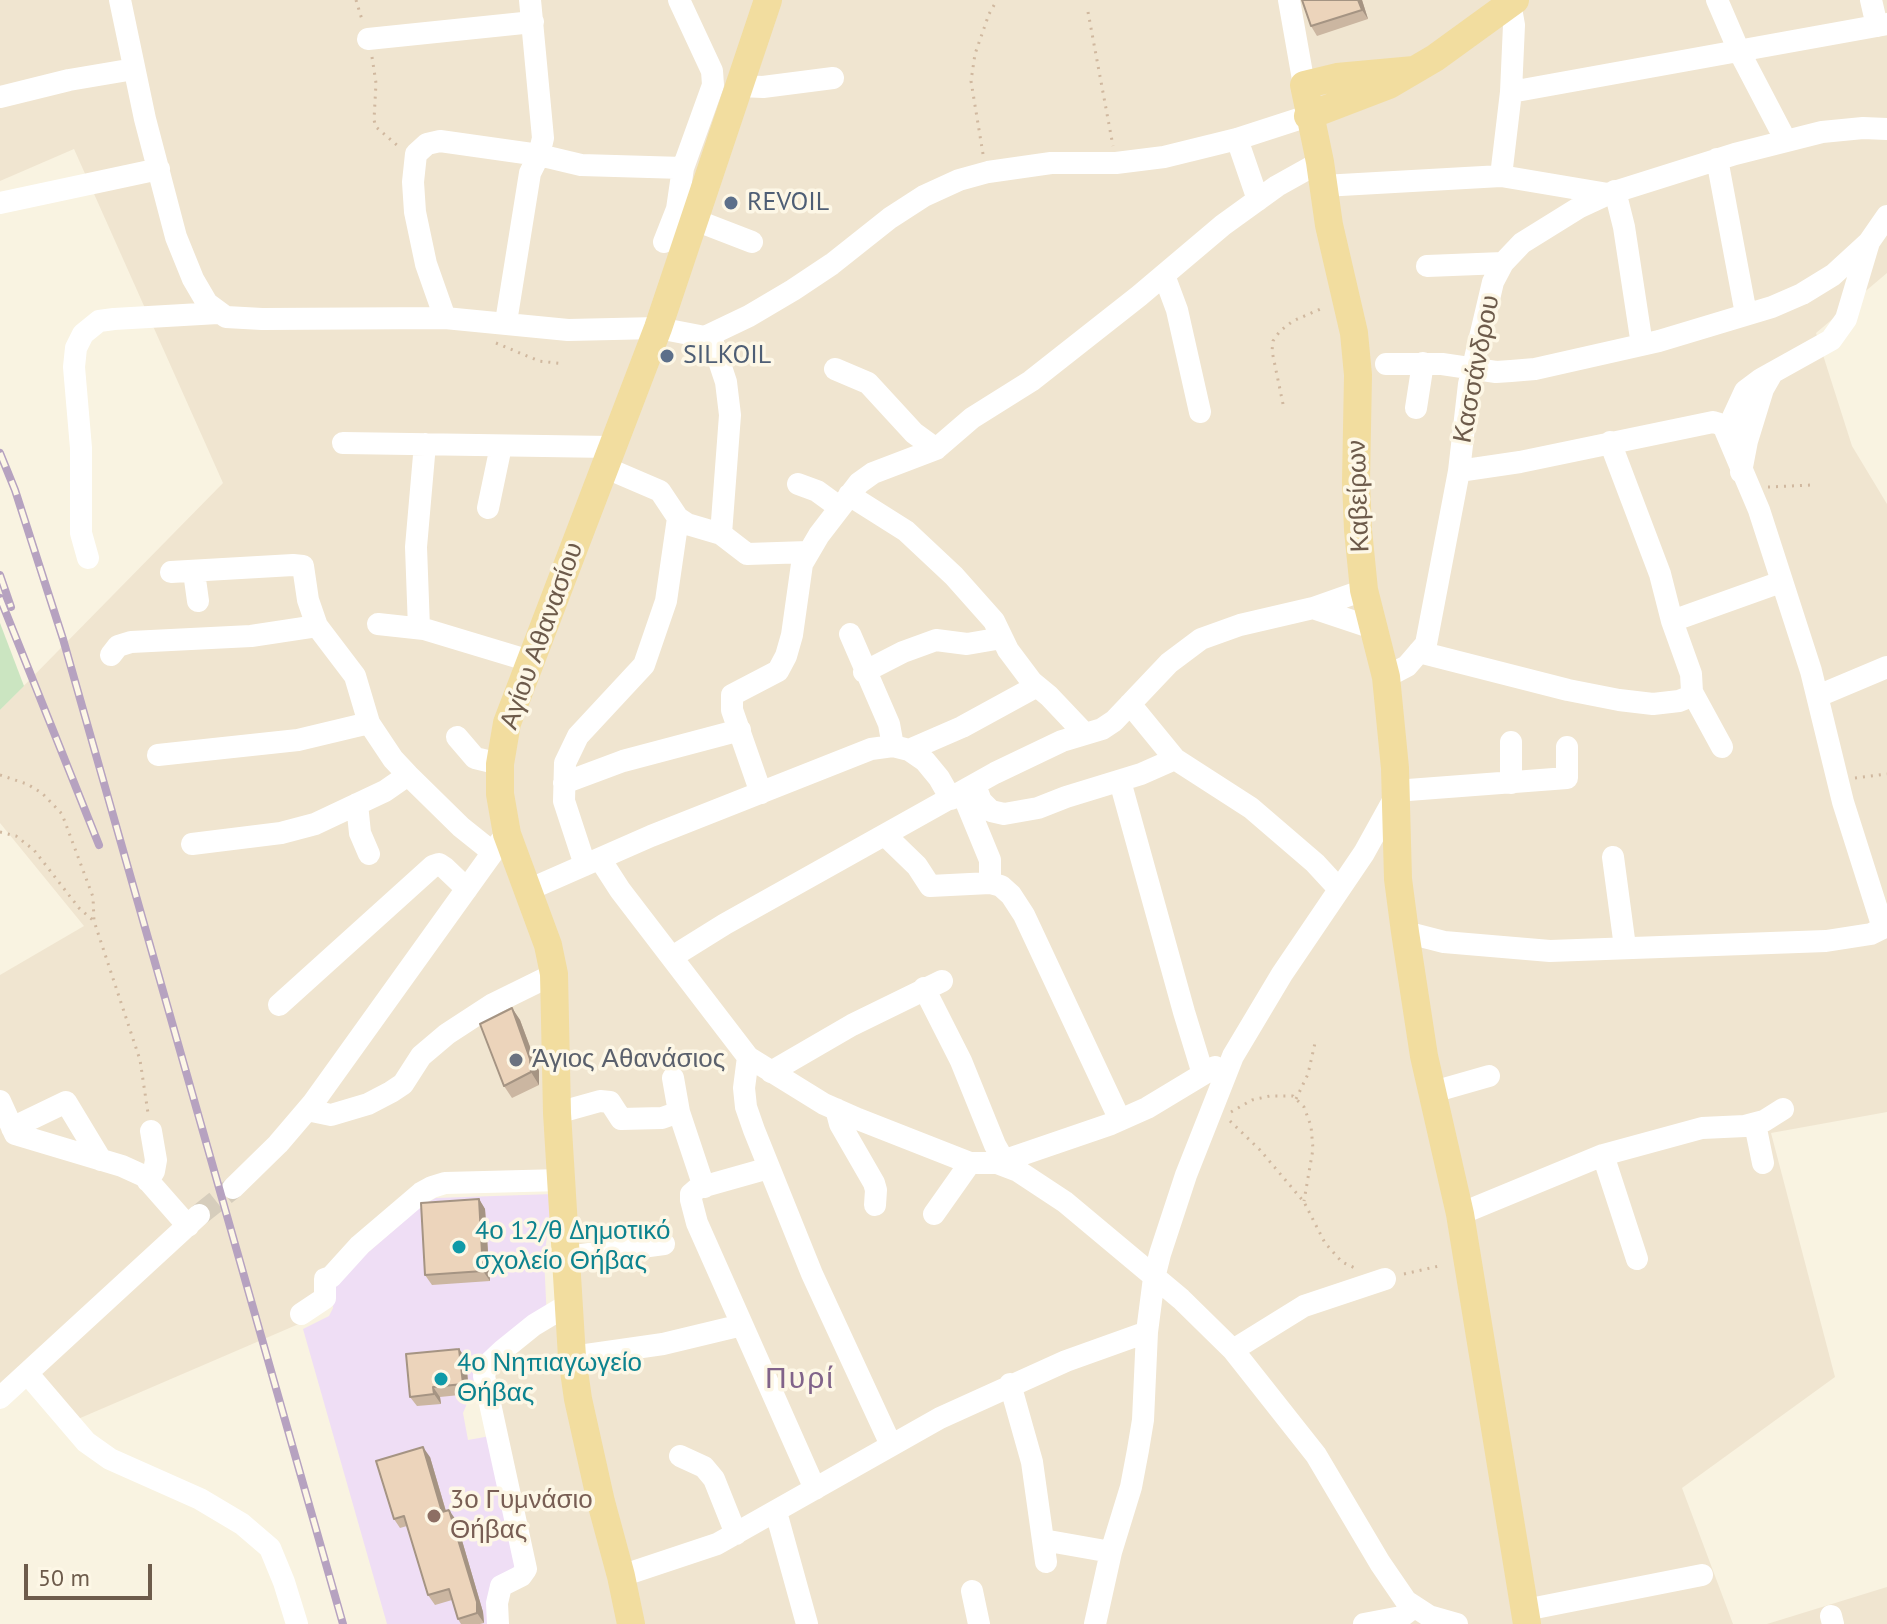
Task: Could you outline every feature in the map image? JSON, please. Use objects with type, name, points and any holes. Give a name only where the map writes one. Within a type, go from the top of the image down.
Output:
[{"type":"main road","name":"Αγίου Αθανασίου","points":[[631,1624],[578,1399],[572,1357],[557,1113],[554,974],[548,945],[528,890],[499,842],[500,764],[507,723],[658,328],[768,0]]},
{"type":"main road","points":[[1308,116],[1366,95],[1414,70],[1512,2]]},
{"type":"main road","points":[[1304,85],[1337,77],[1414,70]]},
{"type":"main road","name":"Καβείρων","points":[[1304,85],[1329,225],[1347,299],[1358,375],[1356,482],[1364,590],[1386,677],[1395,785],[1398,879],[1405,932],[1424,1056],[1460,1214],[1526,1617]]},
{"type":"street","points":[[120,0],[176,237],[193,279],[207,303],[218,313],[226,317],[262,319],[445,318],[568,330],[658,328],[705,337],[713,343],[726,382],[730,415],[721,534]]},
{"type":"street","points":[[664,242],[677,209],[683,168],[713,85],[712,71],[679,0]]},
{"type":"street","points":[[1289,0],[1304,85]]},
{"type":"street","points":[[1717,0],[1739,51],[1786,141]]},
{"type":"street","points":[[1511,92],[1882,25],[1871,0]]},
{"type":"street","points":[[1501,176],[1511,92],[1512,2]]},
{"type":"street","points":[[368,39],[532,11],[543,138],[530,173],[496,322]]},
{"type":"street","points":[[0,97],[69,80],[134,69]]},
{"type":"street","points":[[739,86],[763,87],[833,78]]},
{"type":"street","points":[[705,337],[793,290],[924,196],[959,180],[988,172],[1051,163],[1116,163],[1164,157],[1237,139],[1308,116]]},
{"type":"street","name":"Κασσάνδρου","points":[[1419,652],[1426,644],[1459,471],[1473,367],[1493,282],[1503,263],[1522,243],[1611,192],[1717,159],[1822,132],[1887,129]]},
{"type":"street","points":[[1237,139],[1258,200]]},
{"type":"street","points":[[445,318],[426,264],[415,212],[413,182],[416,154],[427,144],[440,141],[539,155],[581,165],[683,168]]},
{"type":"street","points":[[1717,159],[1746,314]]},
{"type":"street","points":[[1,199],[159,169]]},
{"type":"street","points":[[761,793],[730,701],[736,691],[767,679],[778,671],[792,635],[802,564],[859,483],[873,473],[936,449],[972,418],[1031,381],[1200,243],[1277,186],[1321,174],[1501,176],[1611,192],[1624,227],[1642,345]]},
{"type":"street","points":[[1386,364],[1423,363],[1496,372],[1535,369],[1642,345],[1802,294],[1833,275],[1869,242],[1887,216]]},
{"type":"street","points":[[695,220],[752,242]]},
{"type":"street","points":[[1728,436],[1745,391],[1831,340],[1846,319],[1869,242]]},
{"type":"street","points":[[1427,266],[1503,263]]},
{"type":"street","points":[[1164,275],[1177,310],[1200,412]]},
{"type":"street","points":[[88,558],[81,533],[81,448],[74,367],[76,348],[83,334],[99,321],[218,313]]},
{"type":"street","points":[[1416,408],[1423,363]]},
{"type":"street","points":[[835,369],[868,383],[914,433],[936,449]]},
{"type":"street","points":[[1745,482],[1747,441],[1763,389],[1772,373]]},
{"type":"street","points":[[1405,932],[1444,942],[1550,951],[1826,941],[1885,933],[1839,783],[1818,696],[1759,510],[1723,425],[1713,422],[1520,462],[1459,471]]},
{"type":"street","points":[[1610,442],[1660,574],[1672,621],[1691,674],[1692,692],[1722,747]]},
{"type":"street","points":[[343,443],[501,446],[608,457],[660,491],[678,518],[687,524],[721,534],[747,554],[808,552]]},
{"type":"street","points":[[419,628],[416,547],[425,444]]},
{"type":"street","points":[[488,508],[501,446]]},
{"type":"street","points":[[798,484],[887,517],[927,551],[994,621],[1021,668],[1085,734]]},
{"type":"street","points":[[678,518],[666,601],[644,665],[578,736],[565,763],[564,801],[569,824],[592,862],[620,890],[748,1057],[836,1109],[970,1163],[1000,1161],[1120,1120],[1147,1108],[1233,1056]]},
{"type":"street","points":[[171,572],[303,566],[308,600],[317,626],[355,676],[369,723],[393,759],[461,827],[499,842],[356,1046],[307,1110],[233,1188]]},
{"type":"street","points":[[194,572],[198,601]]},
{"type":"street","points":[[1672,621],[1781,582]]},
{"type":"street","points":[[672,957],[725,924],[963,792],[1039,752],[1114,721],[1169,663],[1201,639],[1240,625],[1313,608],[1364,590]]},
{"type":"street","points":[[1313,608],[1373,628]]},
{"type":"street","points":[[378,624],[419,628],[530,661]]},
{"type":"street","points":[[111,655],[118,646],[131,642],[251,636],[317,626]]},
{"type":"street","points":[[850,634],[864,672],[901,748],[925,761],[939,778],[981,801],[991,811],[1004,814],[1038,808],[1175,759]]},
{"type":"street","points":[[864,672],[903,652],[936,640],[967,644],[1002,638]]},
{"type":"street","points":[[1386,677],[1407,666],[1419,652],[1619,700],[1653,704],[1679,701],[1689,697],[1692,692]]},
{"type":"street","points":[[1818,696],[1887,667]]},
{"type":"street","points":[[528,890],[871,749],[901,748],[962,727],[1037,686]]},
{"type":"street","points":[[1130,704],[1175,759],[1251,808],[1315,863],[1339,889]]},
{"type":"street","points":[[158,755],[298,740],[369,723]]},
{"type":"street","points":[[564,783],[623,761],[740,730]]},
{"type":"street","points":[[457,737],[475,758],[500,764]]},
{"type":"street","points":[[1511,742],[1511,783]]},
{"type":"street","points":[[1095,1624],[1111,1552],[1131,1487],[1143,1420],[1147,1332],[1154,1278],[1186,1175],[1233,1056],[1282,974],[1364,853],[1395,785],[1511,783],[1567,778],[1567,747]]},
{"type":"street","points":[[192,844],[281,833],[315,824],[385,791],[408,775]]},
{"type":"street","points":[[1120,781],[1203,1074]]},
{"type":"street","points":[[963,792],[990,860],[990,883]]},
{"type":"street","points":[[357,804],[360,833],[369,854]]},
{"type":"street","points":[[886,836],[917,866],[930,886],[990,883],[1001,886],[1011,895],[1024,915],[1120,1120]]},
{"type":"street","points":[[1613,857],[1625,947]]},
{"type":"street","points":[[279,1005],[433,866],[439,864],[445,868],[467,889]]},
{"type":"street","points":[[307,1110],[331,1115],[368,1104],[391,1092],[403,1084],[421,1056],[447,1034],[493,1004],[554,974]]},
{"type":"street","points":[[771,1072],[852,1025],[933,984],[1000,1161],[1065,1202],[1191,1309],[1233,1350],[1316,1455],[1406,1601],[1429,1616],[1457,1624]]},
{"type":"street","points":[[748,1057],[744,1078],[746,1107],[812,1274],[891,1445]]},
{"type":"street","points":[[1433,1092],[1489,1076]]},
{"type":"street","points":[[673,1078],[679,1112],[704,1187]]},
{"type":"street","points":[[0,1101],[15,1134],[122,1166],[144,1176],[194,1220],[0,1398]]},
{"type":"street","points":[[557,1113],[600,1101],[610,1102],[621,1119],[662,1118],[679,1112]]},
{"type":"street","points":[[12,1128],[66,1102],[101,1160]]},
{"type":"street","points":[[836,1109],[840,1124],[874,1183],[875,1205]]},
{"type":"street","points":[[1460,1214],[1603,1155],[1702,1128],[1755,1124],[1783,1109]]},
{"type":"street","points":[[1755,1124],[1763,1163]]},
{"type":"street","points":[[148,1181],[156,1160],[151,1131]]},
{"type":"street","points":[[1603,1155],[1637,1259]]},
{"type":"street","points":[[934,1214],[970,1163]]},
{"type":"street","points":[[769,1168],[698,1188],[691,1194],[693,1211],[815,1489]]},
{"type":"street","points":[[301,1314],[325,1298],[325,1279],[331,1277],[360,1245],[432,1187],[445,1183],[562,1180]]},
{"type":"street","points":[[567,1257],[664,1244]]},
{"type":"street","points":[[1233,1350],[1304,1306],[1385,1279]]},
{"type":"street","points":[[498,1624],[497,1603],[501,1586],[521,1576],[526,1569],[484,1376],[487,1365],[503,1350],[534,1325],[569,1304]]},
{"type":"street","points":[[572,1357],[663,1344],[742,1325]]},
{"type":"street","points":[[621,1576],[692,1555],[776,1512],[940,1418],[1010,1384],[1115,1341],[1147,1332]]},
{"type":"street","points":[[27,1373],[86,1442],[110,1459],[200,1499],[242,1524],[270,1548],[297,1624]]},
{"type":"street","points":[[1010,1384],[1032,1462],[1044,1551],[1111,1552]]},
{"type":"street","points":[[680,1456],[704,1467],[714,1479],[736,1534]]},
{"type":"street","points":[[776,1512],[807,1624]]},
{"type":"street","points":[[1526,1617],[1702,1575]]},
{"type":"street","points":[[972,1591],[979,1624]]},
{"type":"street","points":[[1364,1624],[1401,1617],[1414,1607]]},
{"type":"path","points":[[356,0],[368,39],[376,83],[373,107],[376,127],[401,149],[416,154]]},
{"type":"path","points":[[988,172],[971,81],[975,54],[997,0]]},
{"type":"path","points":[[1088,12],[1116,163]]},
{"type":"path","points":[[1283,404],[1272,351],[1273,341],[1293,321],[1313,310],[1347,299]]},
{"type":"path","points":[[496,322],[488,333],[498,345],[539,361],[564,364]]},
{"type":"path","points":[[1745,482],[1812,485]]},
{"type":"path","points":[[1839,783],[1866,775],[1887,774]]},
{"type":"path","points":[[0,775],[35,788],[62,814],[93,897],[94,921],[140,1060],[151,1131]]},
{"type":"path","points":[[0,832],[16,836],[34,850],[79,908],[94,921]]},
{"type":"path","points":[[1296,1099],[1308,1074],[1315,1043]]},
{"type":"path","points":[[1304,1202],[1313,1149],[1311,1126],[1304,1107],[1293,1096],[1270,1096],[1252,1100],[1225,1116],[1260,1150],[1304,1202],[1325,1243],[1342,1262],[1385,1279],[1439,1266]]},
{"type":"shaded area","points":[[0,0],[1887,0],[1887,273],[1816,333],[1852,446],[1887,504],[1887,1112],[1771,1133],[1835,1377],[1682,1488],[1733,1624],[498,1624],[489,1371],[559,1315],[552,1176],[437,1181],[320,1272],[315,1317],[78,1419],[18,1374],[0,1389],[0,975],[84,926],[0,823],[0,710],[223,483],[74,149],[0,181]]},
{"type":"shaded area","points":[[553,1194],[544,1258],[547,1320],[483,1366],[463,1413],[468,1440],[496,1435],[523,1584],[497,1589],[501,1624],[387,1624],[303,1329],[329,1316],[333,1308],[334,1282],[424,1204],[436,1198]]},
{"type":"shaded area","points":[[1887,1587],[1887,1624],[1767,1624]]},
{"type":"green space","points":[[0,623],[24,686],[0,710]]},
{"type":"building","points":[[1302,0],[1358,0],[1362,10],[1311,26]]},
{"type":"building","name":"Άγιος Αθανάσιος","points":[[512,1008],[530,1059],[531,1072],[504,1086],[480,1024]]},
{"type":"building","name":"4ο 12/θ Δημοτικό σχολείο Θήβας","points":[[479,1199],[483,1271],[425,1275],[421,1203]]},
{"type":"building","name":"4ο Νηπιαγωγείο Θήβας","points":[[459,1349],[463,1384],[433,1387],[434,1394],[410,1397],[406,1354]]},
{"type":"building","points":[[423,1447],[442,1512],[449,1510],[477,1602],[477,1613],[458,1619],[449,1589],[428,1595],[404,1516],[394,1519],[376,1461]]},
{"type":"tunnel","points":[[199,1215],[233,1188]]},
{"type":"railway","points":[[0,453],[63,639],[343,1624]]},
{"type":"railway","points":[[0,575],[11,607]]},
{"type":"railway","points":[[0,598],[99,845]]},
{"type":"place","name":"REVOIL","points":[[731,203]]},
{"type":"place","name":"SILKOIL","points":[[667,356]]},
{"type":"place","name":"Άγιος Αθανάσιος","points":[[516,1060]]},
{"type":"place","name":"4ο 12/θ Δημοτικό σχολείο Θήβας","points":[[459,1247]]},
{"type":"place","name":"4ο Νηπιαγωγείο Θήβας","points":[[441,1379]]},
{"type":"place","name":"3ο Γυμνάσιο Θήβας","points":[[434,1516]]},
{"type":"district","name":"Πυρί","points":[[800,1379]]}]
